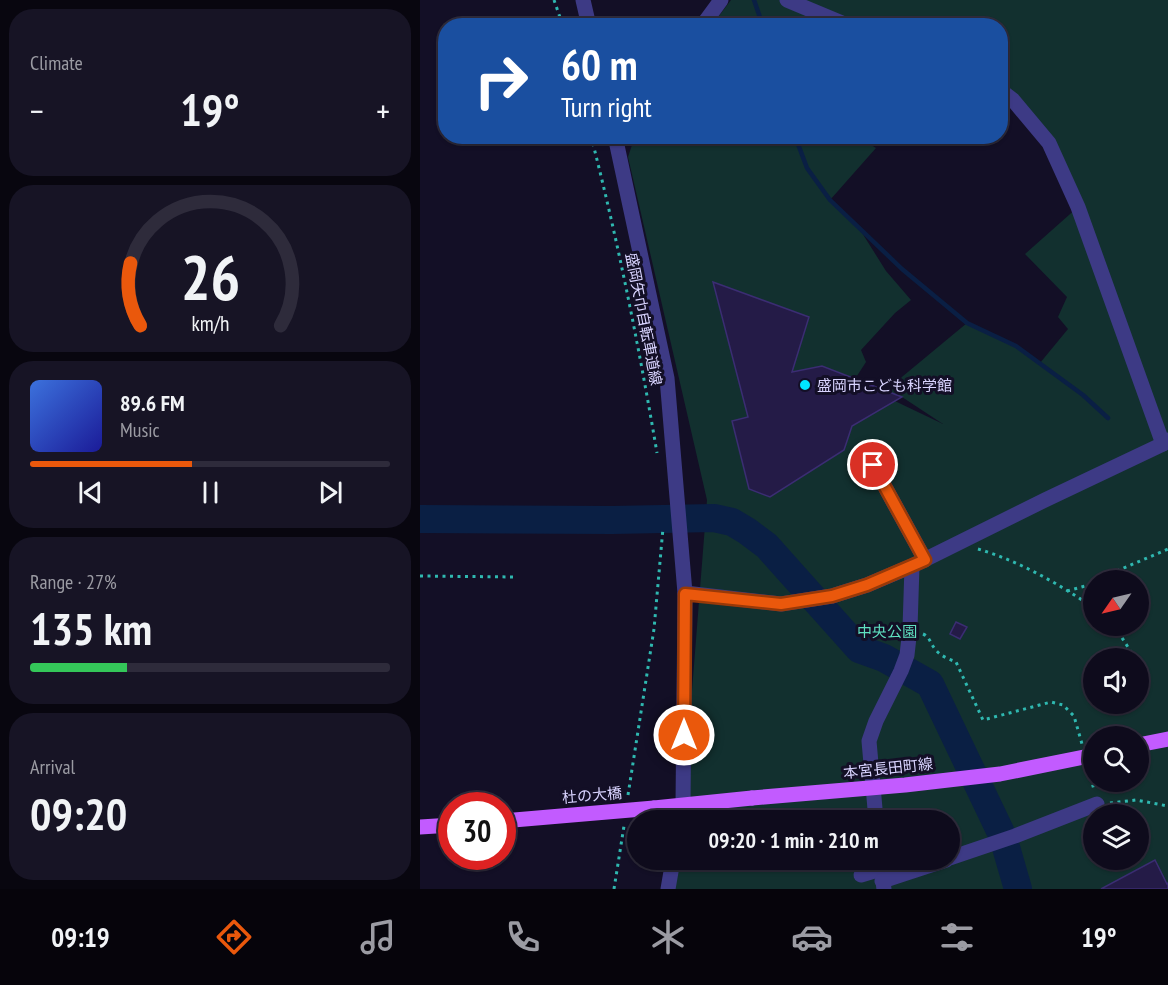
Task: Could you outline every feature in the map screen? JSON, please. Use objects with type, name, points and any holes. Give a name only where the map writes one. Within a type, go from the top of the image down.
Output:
[{"type":"main road","points":[[1149,743],[1166,739]]},
{"type":"main road","name":"本宮長田町線","points":[[696,810],[752,798],[1000,774],[1083,755]]},
{"type":"main road","name":"杜の大橋","points":[[631,810],[654,808],[665,810]]},
{"type":"main road","name":"杜の大橋","points":[[516,820],[627,810]]},
{"type":"main road","points":[[420,828],[438,826]]},
{"type":"street","points":[[583,0],[587,18]]},
{"type":"street","points":[[708,18],[721,0]]},
{"type":"street","points":[[787,0],[830,18]]},
{"type":"street","points":[[685,594],[781,604],[832,596],[867,585],[919,563],[1166,442],[1078,207],[1049,143],[1008,96]]},
{"type":"street","points":[[617,144],[667,378],[685,594],[682,810]]},
{"type":"street","points":[[873,465],[919,563],[903,666],[876,721],[869,741],[875,810]]},
{"type":"street","points":[[960,855],[1015,837],[1083,810]]},
{"type":"street","points":[[668,889],[671,870]]},
{"type":"street","points":[[861,875],[900,870]]},
{"type":"path","points":[[554,0],[560,18]]},
{"type":"path","name":"盛岡矢巾自転車道線","points":[[593,144],[642,370],[657,459]]},
{"type":"path","points":[[628,798],[654,629],[663,530]]},
{"type":"path","points":[[958,543],[1021,565],[1083,601]]},
{"type":"path","points":[[1119,570],[1168,549]]},
{"type":"path","points":[[420,576],[516,577]]},
{"type":"path","points":[[1067,591],[1083,587]]},
{"type":"path","points":[[910,628],[927,636],[936,651],[956,662],[982,720],[1051,702],[1063,705],[1074,716],[1083,740]]},
{"type":"path","points":[[1095,792],[1097,804],[1136,800],[1168,806]]},
{"type":"path","points":[[614,889],[624,820]]},
{"type":"green space","name":"中央公園","points":[[731,0],[1168,0],[1168,889],[668,889],[671,870],[960,870],[960,810],[682,810],[707,500],[628,157],[632,144],[869,144],[876,148],[830,200],[859,228],[886,271],[911,300],[895,313],[861,350],[866,362],[855,379],[832,371],[943,424],[902,397],[885,391],[967,323],[1016,346],[1040,363],[1068,329],[1058,317],[1067,297],[1025,254],[1078,207],[1049,143],[1008,98],[1008,18],[717,18]]},
{"type":"building","name":"盛岡市こども科学館","points":[[713,282],[809,317],[792,372],[822,366],[902,397],[852,426],[844,450],[770,497],[749,489],[732,421],[748,417]]},
{"type":"building","points":[[956,622],[967,627],[960,639],[950,634]]},
{"type":"building","points":[[1155,860],[1168,883],[1168,889],[1101,889],[1136,870],[1149,870],[1149,863]]},
{"type":"waterway","points":[[754,0],[760,18]]},
{"type":"waterway","points":[[798,144],[807,168],[830,200],[902,269],[967,323],[1016,346],[1083,395],[1108,418]]},
{"type":"waterway","points":[[420,519],[714,518],[732,522],[747,531],[767,546],[859,649],[884,658],[930,684],[1003,837],[1018,889]]},
{"type":"place","name":"盛岡市こども科学館","points":[[805,385]]},
{"type":"route","points":[[684,735],[685,594],[781,604],[832,596],[867,585],[925,560],[873,465]]}]
